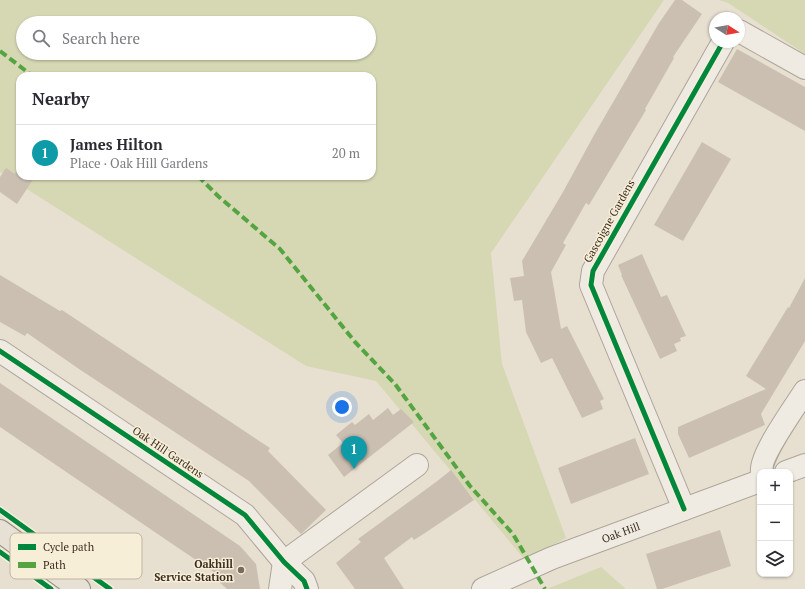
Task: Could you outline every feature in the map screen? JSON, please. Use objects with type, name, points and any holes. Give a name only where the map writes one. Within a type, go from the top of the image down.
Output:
[{"type":"main road","points":[[0,531],[10,538]]},
{"type":"main road","points":[[65,579],[79,589]]},
{"type":"street","points":[[745,34],[805,68]]},
{"type":"street","name":"Gascoigne Gardens","points":[[684,509],[592,285],[593,271],[720,48]]},
{"type":"street","name":"Oak Hill Gardens","points":[[0,351],[245,515],[284,562],[304,581],[307,589]]},
{"type":"street","points":[[761,469],[767,451],[805,391]]},
{"type":"street","points":[[280,589],[284,562],[417,465]]},
{"type":"street","points":[[793,469],[805,465]]},
{"type":"street","name":"Oak Hill","points":[[483,589],[552,558],[757,483]]},
{"type":"green space","points":[[0,0],[664,0],[491,253],[502,364],[566,538],[525,560],[376,381],[306,366],[0,172]]},
{"type":"green space","points":[[719,0],[805,0],[805,54],[745,14],[745,12],[742,12],[728,3]]},
{"type":"green space","points":[[601,567],[626,589],[547,589]]},
{"type":"building","points":[[675,0],[682,0],[702,14],[673,57],[674,58],[645,109],[646,110],[589,205],[586,203],[563,243],[566,245],[551,272],[561,329],[567,326],[604,399],[600,401],[603,409],[582,418],[552,358],[541,363],[526,332],[522,300],[514,301],[510,278],[524,276],[522,261],[659,23]]},
{"type":"building","points":[[737,49],[805,87],[805,131],[718,82]]},
{"type":"building","points":[[702,142],[731,159],[683,241],[654,225]]},
{"type":"building","points":[[6,168],[15,174],[16,172],[16,180],[33,180],[17,204],[0,192],[0,177]]},
{"type":"building","points":[[642,254],[661,297],[667,295],[686,336],[680,338],[681,341],[674,344],[677,351],[660,359],[621,275],[618,265]]},
{"type":"building","points":[[0,275],[60,311],[62,310],[270,448],[268,451],[326,510],[301,534],[249,481],[27,333],[25,336],[0,322]]},
{"type":"building","points":[[805,278],[805,341],[761,414],[765,425],[689,458],[678,434],[678,427],[766,389],[746,376],[788,307],[789,308]]},
{"type":"building","points":[[0,383],[240,546],[256,564],[260,589],[227,589],[218,581],[221,577],[0,427]]},
{"type":"building","points":[[388,408],[393,415],[401,409],[414,422],[344,477],[328,455],[343,443],[336,435],[352,422],[355,425],[369,414],[373,420]]},
{"type":"building","points":[[635,438],[649,474],[571,504],[558,468]]},
{"type":"building","points":[[451,470],[474,500],[414,540],[412,537],[384,558],[404,589],[355,589],[336,563],[361,542],[358,539]]},
{"type":"building","points":[[720,530],[731,566],[662,589],[657,589],[646,554]]},
{"type":"marked path","points":[[0,51],[27,72]]},
{"type":"marked path","points":[[202,180],[218,196],[280,249],[355,342],[395,384],[470,486],[513,534],[545,589]]},
{"type":"cycle path","points":[[684,509],[591,285],[593,271],[720,48]]},
{"type":"cycle path","points":[[0,351],[245,515],[284,562],[304,581],[307,589]]},
{"type":"cycle path","points":[[0,510],[32,533]]},
{"type":"cycle path","points":[[0,552],[10,559]]},
{"type":"cycle path","points":[[37,579],[51,589]]},
{"type":"cycle path","points":[[96,579],[110,589]]},
{"type":"place","name":"James Hilton","points":[[354,469]]},
{"type":"place","name":"Oakhill Service Station","points":[[241,570]]}]
